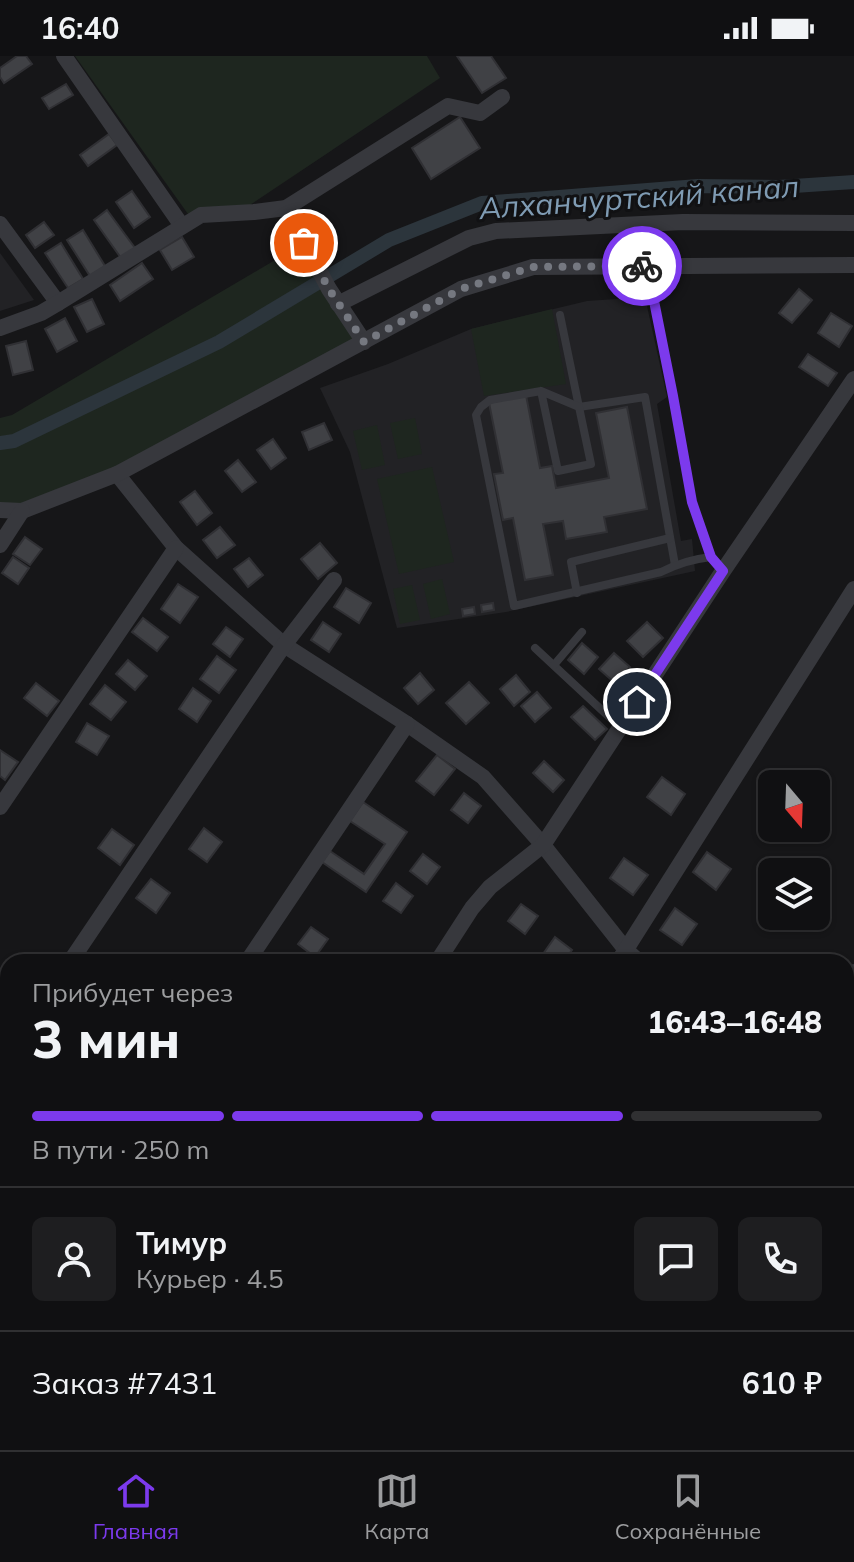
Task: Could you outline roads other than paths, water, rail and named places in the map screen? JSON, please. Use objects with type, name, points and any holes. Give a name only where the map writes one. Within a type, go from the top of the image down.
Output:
[{"type":"street","points":[[64,56],[182,226]]},
{"type":"street","points":[[0,328],[41,313],[201,215],[286,208],[448,106],[480,113],[502,97]]},
{"type":"street","points":[[286,208],[329,289],[364,342]]},
{"type":"street","points":[[338,304],[469,238],[496,231],[683,222],[854,223]]},
{"type":"street","points":[[0,224],[58,303]]},
{"type":"street","points":[[0,510],[22,511],[117,474],[461,289],[533,267],[854,265]]},
{"type":"street","points":[[442,954],[472,908],[490,887],[543,845],[723,571],[854,380]]},
{"type":"street","points":[[117,474],[176,548],[284,645],[483,777],[543,845],[621,954]]},
{"type":"street","points":[[0,545],[22,511]]},
{"type":"street","points":[[0,807],[176,548]]},
{"type":"street","points":[[75,954],[284,645],[334,580]]},
{"type":"street","points":[[623,954],[854,589]]},
{"type":"street","points":[[252,954],[407,724]]},
{"type":"lane","points":[[647,266],[692,502],[711,557],[723,571]]},
{"type":"lane","points":[[541,391],[558,471],[591,464],[560,315]]},
{"type":"lane","points":[[675,565],[645,397],[579,407],[541,391],[490,400],[481,407],[476,415],[514,606],[577,593],[711,557]]},
{"type":"lane","points":[[577,593],[571,562],[670,538]]},
{"type":"lane","points":[[554,665],[582,632]]},
{"type":"lane","points":[[535,648],[620,728]]},
{"type":"waterway","name":"Алханчуртский канал","points":[[0,443],[14,441],[219,342],[389,240],[482,203],[698,186],[779,187],[854,182]]}]
